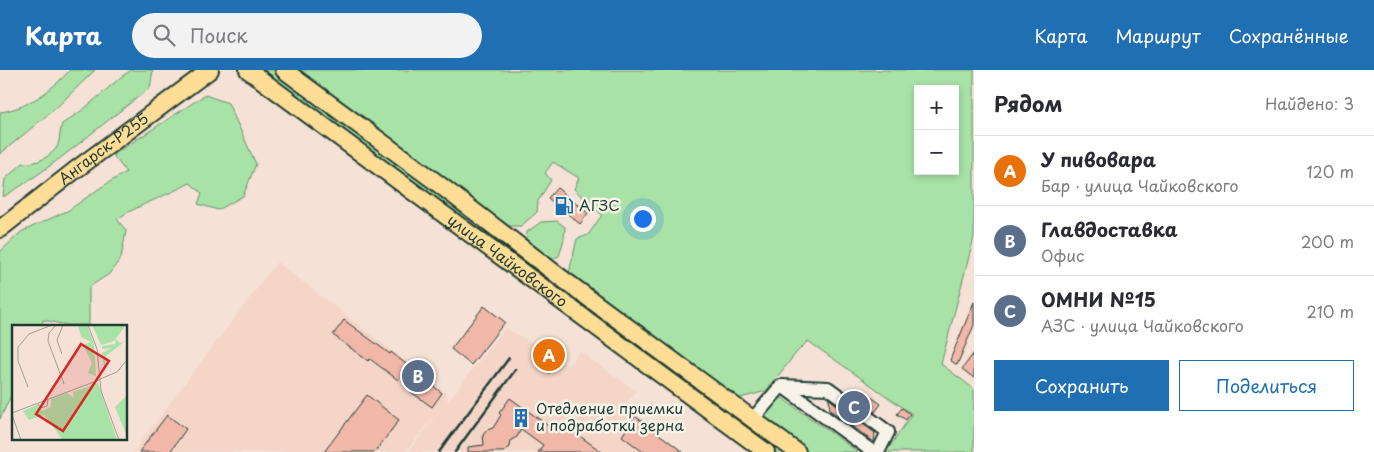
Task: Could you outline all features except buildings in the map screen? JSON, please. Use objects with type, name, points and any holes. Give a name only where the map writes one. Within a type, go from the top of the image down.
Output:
[{"type":"main road","name":"Ангарск-Р255","points":[[0,229],[74,171],[210,70]]},
{"type":"main road","name":"улица Чайковского","points":[[248,70],[766,452]]},
{"type":"main road","name":"улица Чайковского","points":[[284,70],[560,277],[798,452]]},
{"type":"lane","points":[[469,233],[481,216]]},
{"type":"lane","points":[[753,418],[781,386]]},
{"type":"lane","points":[[781,386],[874,452]]},
{"type":"lane","points":[[781,386],[828,388],[888,432],[878,452]]},
{"type":"shaded area","points":[[277,262],[444,391],[448,401],[505,328],[544,349],[568,367],[579,351],[636,391],[623,407],[684,452],[408,452],[445,404],[405,452],[133,452]]},
{"type":"green space","points":[[70,70],[95,70],[57,107],[0,154],[0,112],[20,107],[38,97],[55,85]]},
{"type":"green space","points":[[131,70],[153,70],[150,88],[60,158],[3,197],[5,179],[23,163],[33,163],[52,153],[58,145],[62,124],[84,109]]},
{"type":"green space","points":[[256,70],[272,70],[471,217],[464,225]]},
{"type":"green space","points":[[300,70],[974,70],[974,237],[941,364],[974,389],[974,452],[886,452],[912,414],[808,341],[766,391],[737,399],[569,273],[577,239],[588,235],[602,215],[574,189],[579,178],[553,162],[545,173],[551,180],[538,201],[537,212],[521,226],[509,226]]},
{"type":"green space","points":[[205,95],[228,103],[256,164],[243,196],[218,210],[198,204],[202,193],[190,183],[117,219],[126,231],[121,258],[109,274],[89,287],[89,325],[67,325],[43,320],[42,325],[12,325],[12,393],[0,419],[0,252],[21,232],[69,210],[126,172],[113,155]]},
{"type":"green space","points":[[557,221],[565,227],[564,239],[559,256],[549,260],[526,240],[527,232],[541,222]]},
{"type":"green space","points":[[486,228],[790,452],[772,452],[481,237]]},
{"type":"green space","points":[[779,396],[858,452],[808,452],[763,419],[765,408]]},
{"type":"railway","points":[[439,452],[509,358]]},
{"type":"railway","points":[[455,452],[516,369]]},
{"type":"place","name":"АГЗС","points":[[564,206]]},
{"type":"place","name":"У пивовара","points":[[549,355]]},
{"type":"place","name":"Главдоставка","points":[[418,376]]},
{"type":"place","name":"ОМНИ №15","points":[[854,407]]},
{"type":"place","name":"Отедление приемки и подработки зерна","points":[[521,418]]}]
